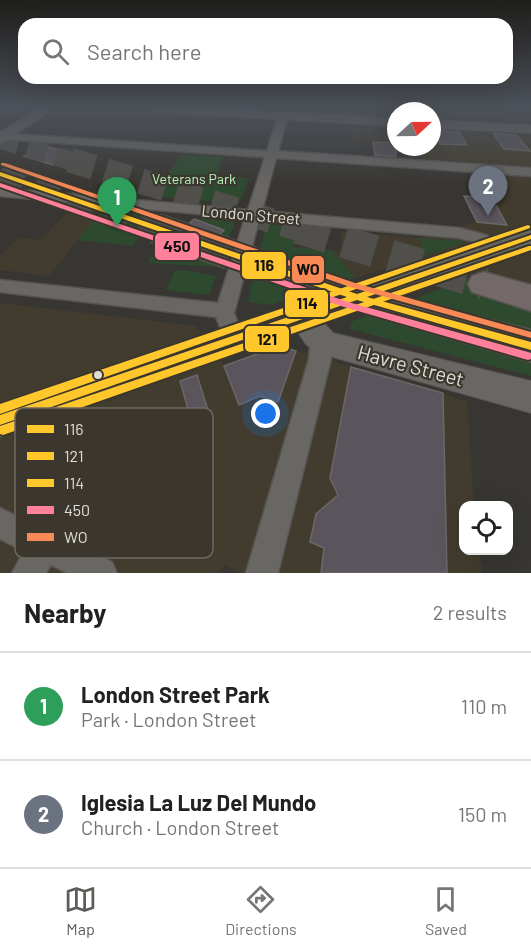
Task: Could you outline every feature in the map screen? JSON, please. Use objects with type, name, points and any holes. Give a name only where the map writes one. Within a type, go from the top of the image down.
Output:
[{"type":"highway","points":[[266,267],[392,309],[531,346]]},
{"type":"highway","points":[[484,284],[531,298]]},
{"type":"main road","points":[[35,408],[234,339],[309,325],[337,304],[498,248],[529,240]]},
{"type":"main road","name":"Havre Street","points":[[309,325],[329,344],[531,397]]},
{"type":"main road","points":[[0,420],[15,415]]},
{"type":"street","points":[[234,339],[224,311],[278,135]]},
{"type":"street","points":[[2,137],[531,172]]},
{"type":"street","name":"London Street","points":[[0,192],[464,233],[480,238],[498,248]]},
{"type":"street","points":[[0,286],[224,311]]},
{"type":"street","points":[[262,573],[320,358],[320,346],[309,325]]},
{"type":"street","points":[[0,524],[15,531]]},
{"type":"street","points":[[28,573],[37,558]]},
{"type":"street","points":[[71,558],[101,573]]},
{"type":"shaded area","points":[[352,135],[387,135],[387,142],[352,140]]},
{"type":"shaded area","points":[[441,135],[531,135],[531,291],[424,256],[355,278],[332,250],[341,251],[341,231],[420,238],[476,222],[464,196],[499,198],[486,176],[471,162],[423,159],[422,156],[441,156]]},
{"type":"shaded area","points":[[72,207],[102,210],[49,276],[0,270],[0,256],[19,238],[41,240]]},
{"type":"shaded area","points":[[0,303],[196,326],[224,366],[279,346],[467,402],[474,501],[459,501],[459,555],[480,555],[482,573],[240,573],[225,565],[219,573],[0,573]]},
{"type":"green space","name":"Veterans Park","points":[[181,155],[223,157],[217,175],[249,178],[239,204],[136,195],[150,173],[167,175]]},
{"type":"green space","points":[[102,210],[154,214],[133,246],[77,240]]},
{"type":"green space","points":[[196,218],[235,222],[219,267],[148,263],[156,248],[192,261],[224,230]]},
{"type":"green space","points":[[266,224],[296,227],[294,247],[332,250],[355,278],[271,305],[248,302]]},
{"type":"green space","points":[[420,238],[462,241],[463,243],[424,256]]},
{"type":"green space","points":[[184,270],[216,276],[209,295],[166,290],[175,271]]},
{"type":"green space","points":[[484,273],[531,305],[531,337],[404,302]]},
{"type":"green space","points":[[377,312],[531,357],[531,376],[350,329],[351,322]]},
{"type":"building","points":[[441,135],[461,135],[467,145],[441,144]]},
{"type":"building","points":[[494,135],[516,135],[530,151],[504,149]]},
{"type":"building","points":[[373,142],[387,143],[387,156],[396,157],[375,155]]},
{"type":"building","points":[[45,146],[73,154],[53,165],[24,156]]},
{"type":"building","points":[[464,196],[492,198],[507,225],[477,222]]},
{"type":"building","points":[[194,219],[224,230],[192,261],[161,249]]},
{"type":"building","points":[[279,346],[296,351],[278,402],[260,396],[239,405],[224,366]]},
{"type":"building","points":[[351,367],[443,393],[447,573],[321,573],[324,548],[310,542],[316,514],[338,495],[330,478]]},
{"type":"building","points":[[197,375],[207,408],[188,408],[180,381]]},
{"type":"tunnel","points":[[0,139],[75,162]]},
{"type":"tunnel","points":[[70,160],[303,230]]},
{"type":"tunnel","points":[[0,174],[159,230]]},
{"type":"tunnel","points":[[155,228],[266,267]]},
{"type":"tunnel","points":[[298,228],[484,284]]},
{"type":"transit line","name":"WO","points":[[3,164],[353,285],[531,335]]},
{"type":"transit line","name":"116","points":[[0,174],[350,295],[531,346]]},
{"type":"transit line","name":"450","points":[[0,185],[347,305],[528,356]]},
{"type":"transit line","name":"114","points":[[0,409],[528,227]]},
{"type":"transit line","name":"116","points":[[35,408],[531,237]]},
{"type":"transit line","name":"121","points":[[67,408],[531,248]]},
{"type":"transit line","name":"116","points":[[0,420],[15,415]]},
{"type":"transit line","name":"121","points":[[3,430],[15,426]]},
{"type":"place","name":"Iglesia La Luz Del Mundo","points":[[488,216]]},
{"type":"place","name":"London Street Park","points":[[117,227]]}]
